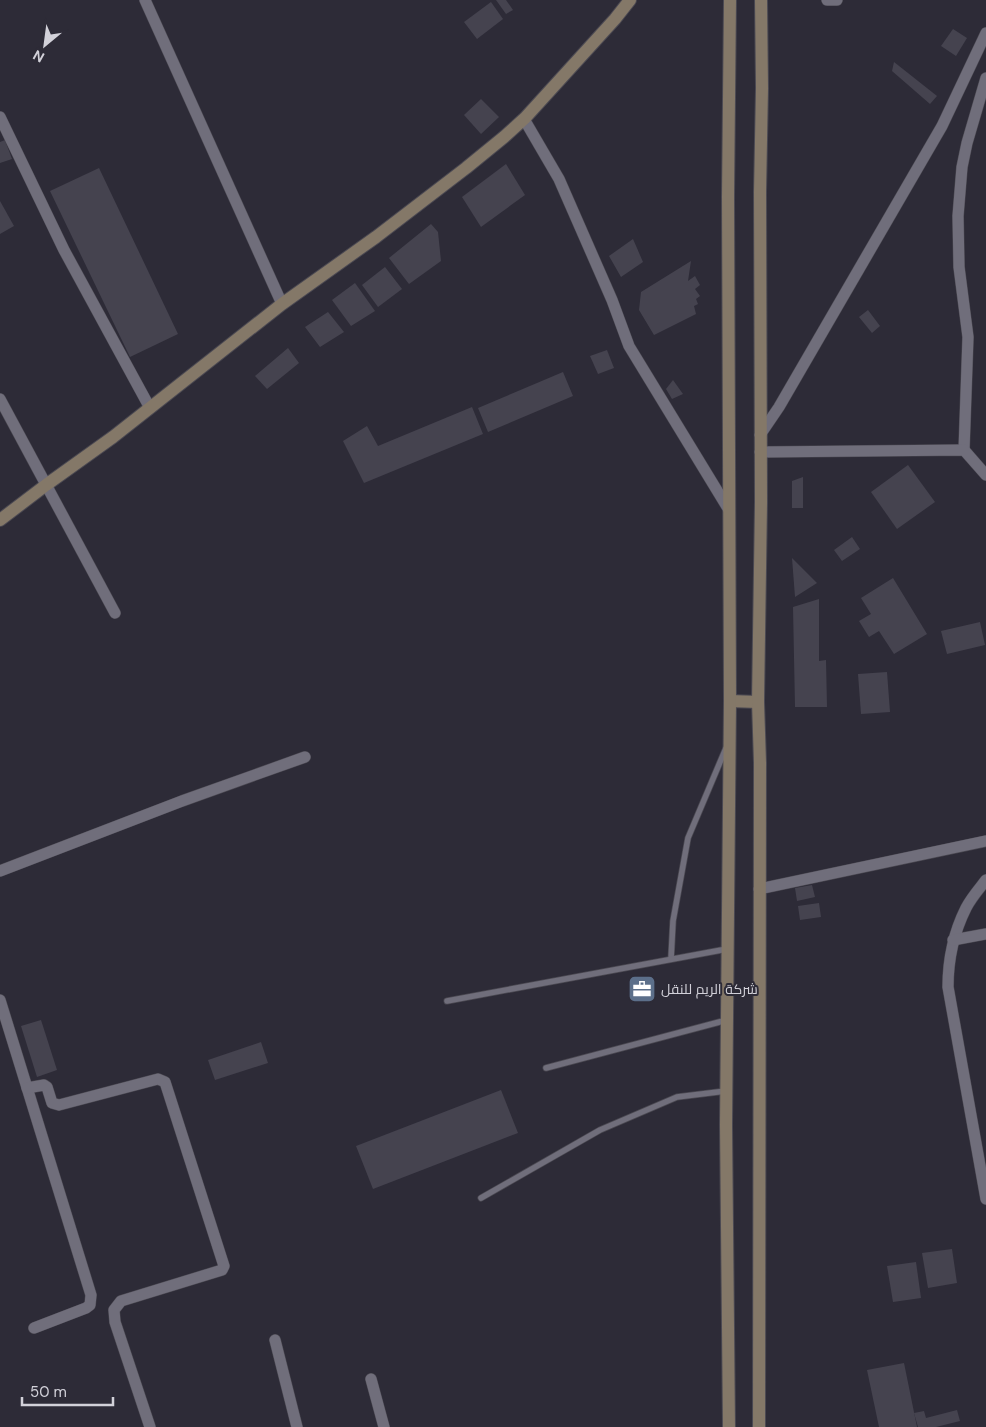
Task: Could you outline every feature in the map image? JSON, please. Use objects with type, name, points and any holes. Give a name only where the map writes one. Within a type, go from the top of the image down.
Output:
[{"type":"main road","points":[[0,520],[113,437],[282,304],[376,237],[466,168],[524,119],[630,0]]},
{"type":"main road","points":[[729,1427],[726,1091],[730,738],[728,90],[730,0]]},
{"type":"main road","points":[[759,1427],[760,763],[758,702],[761,0]]},
{"type":"main road","points":[[730,701],[758,702]]},
{"type":"street","points":[[145,0],[282,304]]},
{"type":"street","points":[[827,0],[837,0]]},
{"type":"street","points":[[760,435],[779,407],[942,126],[986,33]]},
{"type":"street","points":[[986,78],[962,166],[958,216],[959,267],[968,337],[964,450],[986,475]]},
{"type":"street","points":[[0,117],[64,250],[150,408]]},
{"type":"street","points":[[524,119],[559,179],[612,300],[629,346],[729,510]]},
{"type":"street","points":[[0,399],[115,613]]},
{"type":"street","points":[[760,452],[964,450]]},
{"type":"street","points":[[0,871],[182,801],[305,757]]},
{"type":"street","points":[[759,890],[986,841]]},
{"type":"street","points":[[986,880],[966,907],[953,940],[948,962],[948,987],[986,1197]]},
{"type":"street","points":[[953,940],[986,934]]},
{"type":"street","points":[[0,1000],[91,1295],[90,1305],[86,1308],[34,1328]]},
{"type":"street","points":[[28,1088],[44,1085],[47,1087],[52,1103],[59,1106],[158,1079],[166,1082],[224,1266],[222,1270],[121,1301],[114,1310],[115,1322],[150,1427]]},
{"type":"street","points":[[275,1340],[297,1427]]},
{"type":"street","points":[[371,1379],[384,1427]]},
{"type":"lane","points":[[671,959],[673,921],[688,838],[730,738]]},
{"type":"lane","points":[[447,1001],[728,948]]},
{"type":"lane","points":[[546,1068],[727,1020]]},
{"type":"lane","points":[[481,1198],[600,1130],[678,1097],[726,1091]]},
{"type":"building","points":[[496,0],[506,0],[513,10],[506,14]]},
{"type":"building","points":[[491,2],[503,19],[477,39],[464,22]]},
{"type":"building","points":[[953,29],[967,38],[956,56],[941,46]]},
{"type":"building","points":[[894,62],[937,96],[930,104],[892,71]]},
{"type":"building","points":[[481,99],[499,117],[481,134],[464,115]]},
{"type":"building","points":[[5,140],[12,159],[0,163],[0,142]]},
{"type":"building","points":[[506,164],[525,195],[481,227],[462,197]]},
{"type":"building","points":[[99,168],[178,334],[130,357],[50,191]]},
{"type":"building","points":[[0,201],[14,226],[0,234]]},
{"type":"building","points":[[431,224],[438,232],[441,261],[409,284],[389,258]]},
{"type":"building","points":[[633,239],[643,262],[621,277],[609,256]]},
{"type":"building","points":[[691,261],[688,281],[695,276],[700,285],[695,289],[700,296],[696,299],[698,304],[694,306],[696,314],[654,335],[639,310],[641,292]]},
{"type":"building","points":[[385,267],[402,289],[378,307],[362,285]]},
{"type":"building","points":[[355,283],[375,311],[351,326],[332,300]]},
{"type":"building","points":[[868,310],[880,326],[872,333],[859,317]]},
{"type":"building","points":[[328,312],[344,332],[320,347],[305,327]]},
{"type":"building","points":[[288,348],[299,363],[267,389],[255,376]]},
{"type":"building","points":[[607,350],[614,368],[598,374],[590,356]]},
{"type":"building","points":[[563,372],[573,396],[488,432],[478,408]]},
{"type":"building","points":[[673,380],[683,394],[672,399],[666,389]]},
{"type":"building","points":[[472,407],[483,434],[364,483],[343,441],[367,426],[378,446]]},
{"type":"building","points":[[908,465],[935,502],[897,529],[871,492]]},
{"type":"building","points":[[803,477],[803,508],[792,508],[792,481]]},
{"type":"building","points":[[852,537],[860,549],[842,561],[834,550]]},
{"type":"building","points":[[792,558],[817,583],[795,597]]},
{"type":"building","points":[[893,578],[927,634],[894,654],[879,631],[869,637],[859,621],[871,614],[861,598]]},
{"type":"building","points":[[819,599],[819,661],[826,660],[827,707],[795,707],[793,607]]},
{"type":"building","points":[[980,622],[985,645],[947,654],[941,631]]},
{"type":"building","points":[[887,672],[890,712],[861,714],[858,674]]},
{"type":"building","points":[[812,885],[815,897],[797,901],[795,888]]},
{"type":"building","points":[[819,903],[821,917],[800,920],[798,906]]},
{"type":"building","points":[[41,1020],[57,1070],[37,1077],[21,1026]]},
{"type":"building","points":[[261,1042],[268,1063],[215,1080],[208,1060]]},
{"type":"building","points":[[501,1090],[518,1133],[373,1189],[356,1146]]},
{"type":"building","points":[[952,1249],[957,1283],[928,1288],[922,1253]]},
{"type":"building","points":[[916,1262],[921,1298],[893,1302],[887,1266]]},
{"type":"building","points":[[904,1363],[917,1427],[879,1427],[867,1370]]},
{"type":"building","points":[[957,1410],[960,1421],[936,1427],[918,1427],[914,1413],[924,1411],[926,1418]]},
{"type":"place","name":"شركة الريم للنقل","points":[[642,989]]}]
